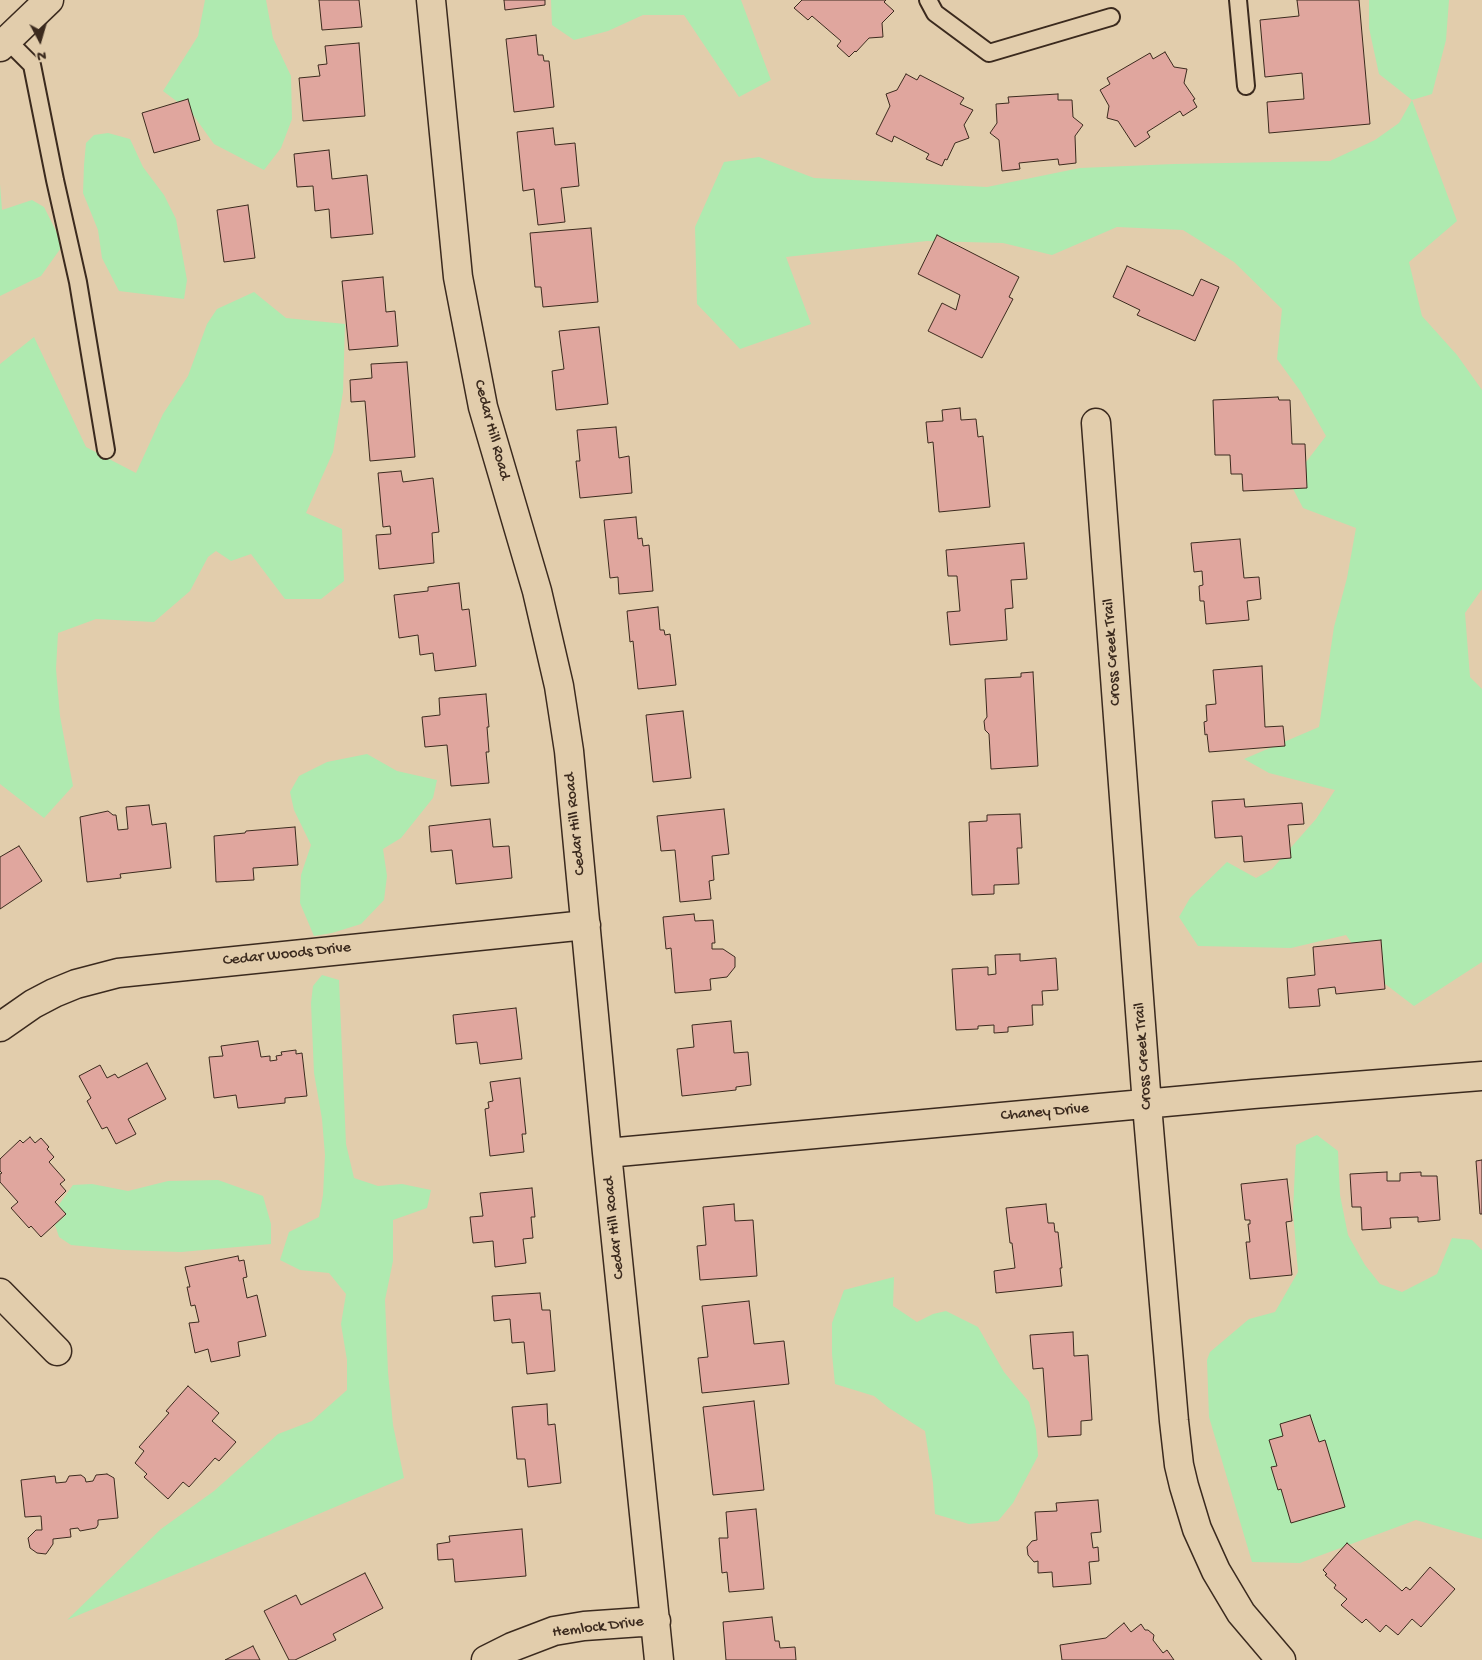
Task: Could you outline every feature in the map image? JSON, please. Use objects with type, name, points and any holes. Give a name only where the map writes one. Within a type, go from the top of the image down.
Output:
[{"type":"street","points":[[4,44],[49,0]]},
{"type":"street","name":"Cedar Hill Road","points":[[431,0],[458,277],[482,407],[534,578],[559,686],[569,751],[659,1660]]},
{"type":"street","name":"Cross Creek Trail","points":[[1096,423],[1147,1105],[1174,1421],[1184,1486],[1197,1529],[1216,1571],[1241,1613],[1281,1660]]},
{"type":"street","name":"Cedar Woods Drive","points":[[0,1027],[54,993],[76,984],[118,973],[586,925]]},
{"type":"street","name":"Chaney Drive","points":[[608,1153],[1263,1093],[1482,1076]]},
{"type":"street","points":[[0,1293],[58,1351]]},
{"type":"street","name":"Hemlock Drive","points":[[486,1660],[512,1647],[554,1631],[584,1626],[656,1621]]},
{"type":"lane","points":[[928,0],[935,13],[989,53],[1111,17]]},
{"type":"lane","points":[[1238,0],[1246,86]]},
{"type":"lane","points":[[4,44],[32,65],[78,282],[106,450]]},
{"type":"green space","points":[[205,0],[266,0],[273,38],[291,76],[292,119],[281,148],[264,170],[214,144],[191,112],[163,91],[198,36]]},
{"type":"green space","points":[[551,0],[741,0],[771,80],[739,97],[684,15],[643,15],[608,31],[574,40],[552,25]]},
{"type":"green space","points":[[1369,0],[1449,0],[1446,40],[1432,94],[1412,100],[1379,74],[1369,28]]},
{"type":"green space","points":[[1412,100],[1457,221],[1409,262],[1422,316],[1457,355],[1482,390],[1482,589],[1465,613],[1470,677],[1482,689],[1482,962],[1414,1006],[1376,977],[1346,935],[1291,948],[1198,946],[1179,917],[1190,898],[1227,862],[1256,878],[1272,869],[1316,819],[1335,790],[1269,773],[1244,759],[1319,727],[1334,627],[1347,578],[1356,528],[1303,508],[1290,483],[1326,436],[1301,392],[1277,359],[1282,309],[1234,262],[1183,230],[1117,227],[1052,255],[1003,243],[927,241],[786,257],[811,324],[740,349],[697,304],[695,227],[724,162],[759,157],[814,178],[987,187],[1080,168],[1330,161],[1375,140],[1399,123]]},
{"type":"green space","points":[[108,133],[130,139],[143,167],[164,195],[176,219],[187,280],[184,299],[119,291],[102,258],[98,230],[83,193],[84,165],[86,143],[94,135]]},
{"type":"green space","points":[[0,184],[2,210],[32,200],[44,207],[63,245],[41,276],[0,296]]},
{"type":"green space","points":[[254,292],[286,318],[345,324],[343,392],[333,452],[306,513],[342,529],[344,581],[321,599],[285,599],[251,554],[231,561],[216,551],[208,557],[190,591],[154,622],[96,619],[58,633],[56,669],[60,716],[73,786],[44,818],[0,784],[0,364],[34,337],[86,447],[136,473],[163,414],[188,376],[207,324],[217,309]]},
{"type":"green space","points":[[367,754],[397,771],[437,780],[433,798],[401,838],[383,849],[387,876],[384,900],[361,924],[332,933],[314,936],[300,903],[301,875],[311,845],[294,810],[290,792],[299,776],[327,762]]},
{"type":"green space","points":[[322,975],[339,980],[346,1144],[354,1178],[378,1186],[402,1184],[431,1190],[427,1208],[393,1220],[393,1261],[385,1300],[388,1372],[393,1425],[404,1478],[67,1620],[161,1529],[214,1491],[278,1434],[312,1421],[347,1390],[347,1360],[341,1324],[346,1294],[329,1273],[300,1270],[280,1260],[289,1232],[319,1217],[323,1195],[325,1155],[322,1119],[314,1073],[311,1003],[313,986]]},
{"type":"green space","points":[[1317,1135],[1338,1151],[1340,1195],[1348,1235],[1365,1265],[1380,1284],[1402,1292],[1437,1274],[1452,1238],[1472,1240],[1482,1250],[1482,1539],[1416,1520],[1300,1563],[1252,1562],[1209,1417],[1207,1360],[1210,1352],[1249,1319],[1275,1312],[1298,1272],[1293,1212],[1296,1145]]},
{"type":"green space","points":[[218,1180],[263,1196],[271,1224],[271,1244],[181,1252],[123,1250],[71,1245],[59,1237],[55,1225],[66,1215],[58,1206],[73,1185],[92,1184],[128,1191],[168,1181]]},
{"type":"green space","points":[[894,1277],[893,1306],[917,1322],[933,1314],[946,1311],[978,1327],[1004,1372],[1029,1402],[1036,1430],[1038,1456],[1013,1503],[998,1521],[969,1524],[935,1514],[933,1483],[925,1431],[874,1396],[835,1384],[832,1354],[832,1323],[844,1290]]},
{"type":"building","points":[[319,0],[359,0],[362,27],[322,30]]},
{"type":"building","points":[[504,0],[545,0],[545,5],[505,10]]},
{"type":"building","points":[[802,0],[886,0],[884,2],[894,11],[882,23],[883,37],[869,38],[849,57],[837,46],[841,41],[812,16],[808,20],[794,8]]},
{"type":"building","points":[[1297,0],[1359,0],[1370,124],[1269,133],[1267,102],[1304,99],[1302,73],[1265,77],[1260,20],[1299,16]]},
{"type":"building","points":[[536,35],[538,55],[543,55],[544,61],[549,61],[554,107],[514,112],[506,39]]},
{"type":"building","points":[[359,43],[365,116],[303,121],[299,78],[320,76],[318,65],[327,64],[325,46]]},
{"type":"building","points":[[1165,52],[1174,67],[1187,69],[1184,83],[1195,99],[1193,100],[1197,107],[1183,116],[1180,111],[1147,132],[1150,137],[1135,147],[1118,121],[1107,118],[1109,106],[1100,90],[1110,84],[1107,78],[1150,53],[1153,59]]},
{"type":"building","points":[[906,74],[917,80],[920,75],[964,98],[960,104],[973,110],[964,125],[969,138],[955,143],[942,166],[926,159],[929,154],[894,136],[892,142],[876,134],[890,106],[886,94],[897,90]]},
{"type":"building","points":[[1058,94],[1058,100],[1072,100],[1073,117],[1083,125],[1075,136],[1076,163],[1059,165],[1058,159],[1019,163],[1020,169],[1002,171],[999,140],[990,133],[997,123],[996,104],[1009,103],[1008,97]]},
{"type":"building","points":[[188,99],[200,140],[154,153],[142,113]]},
{"type":"building","points":[[553,128],[555,145],[575,143],[579,186],[561,188],[565,222],[538,225],[534,189],[523,191],[517,132]]},
{"type":"building","points":[[329,150],[332,179],[367,175],[373,234],[331,238],[329,209],[315,211],[313,186],[297,187],[294,154]]},
{"type":"building","points":[[248,205],[255,258],[224,262],[217,210]]},
{"type":"building","points":[[591,228],[598,302],[543,307],[541,287],[535,287],[530,233]]},
{"type":"building","points":[[937,235],[1019,277],[1009,297],[1013,299],[982,358],[928,331],[942,303],[956,310],[960,295],[918,274]]},
{"type":"building","points":[[1127,266],[1193,296],[1201,279],[1219,287],[1195,341],[1137,315],[1140,310],[1113,297]]},
{"type":"building","points":[[383,277],[386,312],[395,311],[398,346],[349,350],[342,281]]},
{"type":"building","points":[[599,327],[608,404],[556,410],[552,371],[564,369],[559,331]]},
{"type":"building","points":[[407,362],[415,457],[370,461],[365,401],[351,402],[350,380],[372,378],[371,364]]},
{"type":"building","points":[[1278,397],[1279,400],[1290,400],[1292,444],[1305,444],[1307,488],[1243,491],[1242,474],[1231,474],[1230,455],[1215,455],[1213,400]]},
{"type":"building","points":[[960,408],[961,420],[976,419],[978,437],[983,436],[990,507],[939,512],[933,442],[928,443],[926,422],[943,421],[942,410]]},
{"type":"building","points":[[616,427],[619,458],[629,456],[632,493],[580,498],[576,461],[580,461],[577,430]]},
{"type":"building","points":[[401,471],[403,482],[433,478],[439,532],[432,533],[434,563],[379,569],[376,535],[391,534],[390,526],[383,527],[378,473]]},
{"type":"building","points":[[636,517],[638,539],[642,538],[643,546],[649,545],[653,591],[619,594],[618,577],[610,578],[604,520]]},
{"type":"building","points":[[1240,539],[1244,578],[1259,577],[1261,599],[1247,601],[1249,620],[1206,624],[1204,601],[1200,601],[1199,586],[1203,585],[1202,571],[1194,572],[1191,543]]},
{"type":"building","points":[[1024,543],[1027,579],[1011,580],[1013,608],[1005,609],[1007,640],[950,645],[947,612],[960,611],[957,576],[948,576],[946,550]]},
{"type":"building","points":[[459,583],[462,610],[469,609],[476,666],[435,671],[433,653],[420,655],[418,635],[399,638],[394,595],[428,591],[428,587]]},
{"type":"building","points":[[658,607],[660,630],[664,630],[665,635],[670,634],[676,685],[638,689],[633,641],[630,642],[627,611]]},
{"type":"building","points":[[1262,666],[1265,727],[1283,726],[1285,746],[1209,752],[1204,722],[1207,721],[1206,705],[1216,704],[1213,670]]},
{"type":"building","points":[[1033,672],[1038,766],[991,769],[989,734],[985,730],[984,721],[987,717],[985,679],[1021,677],[1021,673]]},
{"type":"building","points":[[486,694],[489,752],[486,752],[489,783],[451,786],[447,745],[425,747],[422,717],[440,715],[439,698]]},
{"type":"building","points":[[683,711],[691,778],[653,782],[646,715]]},
{"type":"building","points":[[1244,799],[1245,807],[1302,803],[1304,824],[1288,825],[1291,858],[1244,862],[1242,836],[1215,838],[1212,801]]},
{"type":"building","points":[[149,805],[152,825],[166,823],[171,868],[120,874],[121,878],[87,882],[80,817],[108,811],[116,815],[118,830],[128,829],[126,807]]},
{"type":"building","points":[[724,809],[729,854],[712,856],[714,880],[709,881],[711,899],[680,902],[675,850],[661,851],[657,816]]},
{"type":"building","points":[[1020,814],[1022,848],[1017,848],[1019,884],[994,885],[994,894],[972,895],[969,822],[987,821],[987,815]]},
{"type":"building","points":[[490,819],[493,847],[509,846],[512,878],[456,884],[452,850],[431,852],[429,826]]},
{"type":"building","points":[[295,827],[298,865],[253,868],[254,880],[216,882],[214,836]]},
{"type":"building","points":[[19,846],[42,881],[0,909],[0,857]]},
{"type":"building","points":[[694,914],[695,921],[713,920],[715,943],[712,943],[712,949],[723,949],[735,957],[735,967],[727,977],[710,979],[711,990],[675,993],[671,948],[666,949],[663,917]]},
{"type":"building","points":[[1381,940],[1385,989],[1336,994],[1335,987],[1318,989],[1320,1006],[1289,1008],[1287,978],[1315,975],[1313,947]]},
{"type":"building","points":[[1020,954],[1020,961],[1056,958],[1058,990],[1042,991],[1043,1005],[1032,1005],[1033,1025],[1008,1027],[1008,1032],[994,1033],[994,1025],[978,1026],[978,1029],[956,1030],[952,969],[988,967],[988,975],[996,974],[995,955]]},
{"type":"building","points":[[516,1008],[522,1059],[480,1064],[477,1042],[456,1044],[453,1015]]},
{"type":"building","points":[[731,1021],[734,1053],[748,1052],[751,1085],[736,1087],[736,1090],[682,1096],[677,1049],[694,1047],[692,1025]]},
{"type":"building","points":[[258,1041],[261,1057],[270,1056],[270,1061],[277,1060],[276,1056],[282,1055],[281,1052],[296,1050],[296,1054],[302,1053],[307,1096],[285,1098],[285,1103],[238,1108],[236,1095],[214,1098],[209,1057],[223,1056],[221,1046]]},
{"type":"building","points":[[147,1063],[166,1099],[128,1119],[136,1134],[116,1144],[107,1127],[102,1129],[87,1101],[91,1098],[79,1076],[100,1065],[107,1078],[115,1074],[118,1078]]},
{"type":"building","points":[[520,1078],[526,1134],[522,1134],[524,1152],[490,1156],[485,1109],[489,1108],[488,1102],[493,1101],[490,1082]]},
{"type":"building","points":[[30,1137],[35,1143],[41,1138],[49,1147],[47,1149],[54,1157],[49,1162],[65,1180],[60,1184],[66,1191],[55,1202],[66,1214],[41,1237],[31,1226],[29,1228],[11,1208],[18,1202],[0,1182],[0,1174],[2,1173],[0,1171],[0,1159],[20,1140],[23,1143]]},
{"type":"building","points":[[1482,1160],[1482,1214],[1480,1214],[1476,1161]]},
{"type":"building","points":[[1387,1172],[1387,1181],[1400,1181],[1400,1173],[1421,1172],[1421,1176],[1437,1176],[1440,1220],[1418,1222],[1418,1217],[1390,1218],[1391,1228],[1362,1230],[1361,1207],[1352,1207],[1350,1174]]},
{"type":"building","points":[[1287,1179],[1292,1221],[1286,1222],[1292,1275],[1250,1279],[1246,1242],[1250,1242],[1248,1224],[1250,1224],[1250,1220],[1245,1220],[1241,1184]]},
{"type":"building","points":[[532,1188],[535,1217],[531,1217],[533,1238],[523,1239],[526,1263],[495,1267],[493,1241],[473,1243],[470,1217],[483,1216],[480,1193]]},
{"type":"building","points":[[734,1204],[735,1221],[753,1220],[757,1276],[700,1280],[697,1246],[706,1245],[703,1207]]},
{"type":"building","points":[[1046,1204],[1048,1223],[1054,1223],[1055,1232],[1058,1232],[1062,1286],[996,1293],[994,1271],[1015,1268],[1006,1208]]},
{"type":"building","points":[[238,1256],[239,1261],[244,1260],[247,1277],[243,1278],[247,1298],[257,1295],[266,1336],[238,1342],[240,1356],[211,1362],[208,1349],[195,1353],[189,1323],[199,1322],[195,1305],[191,1306],[187,1287],[190,1287],[185,1267]]},
{"type":"building","points":[[540,1293],[542,1310],[550,1310],[555,1371],[527,1374],[524,1342],[512,1343],[510,1319],[494,1321],[492,1296]]},
{"type":"building","points":[[749,1301],[754,1344],[784,1341],[789,1384],[702,1393],[698,1358],[708,1357],[702,1306]]},
{"type":"building","points":[[1073,1332],[1074,1356],[1088,1355],[1092,1420],[1081,1421],[1081,1435],[1048,1437],[1043,1368],[1033,1369],[1030,1335]]},
{"type":"building","points":[[188,1386],[219,1413],[212,1421],[236,1442],[219,1461],[215,1458],[189,1487],[183,1482],[168,1499],[144,1477],[147,1474],[135,1463],[144,1451],[139,1447],[169,1413],[166,1411]]},
{"type":"building","points":[[754,1401],[764,1490],[713,1495],[703,1407]]},
{"type":"building","points":[[547,1404],[548,1425],[555,1424],[561,1483],[528,1487],[525,1459],[517,1459],[512,1407]]},
{"type":"building","points":[[1310,1415],[1319,1442],[1325,1440],[1345,1507],[1291,1523],[1281,1489],[1278,1490],[1271,1467],[1277,1466],[1269,1440],[1283,1436],[1280,1424]]},
{"type":"building","points":[[107,1474],[114,1478],[118,1518],[98,1520],[96,1528],[80,1531],[78,1528],[70,1529],[71,1537],[53,1539],[53,1544],[46,1554],[37,1553],[30,1548],[28,1538],[36,1530],[42,1530],[41,1516],[25,1517],[21,1480],[55,1476],[56,1483],[66,1482],[69,1476],[81,1475],[85,1478],[86,1482],[93,1481],[96,1475]]},
{"type":"building","points":[[1098,1500],[1101,1532],[1091,1533],[1093,1548],[1098,1547],[1099,1561],[1089,1562],[1091,1584],[1053,1587],[1052,1572],[1038,1573],[1038,1561],[1034,1562],[1028,1555],[1027,1547],[1032,1541],[1037,1540],[1035,1512],[1057,1511],[1056,1503]]},
{"type":"building","points":[[756,1509],[764,1589],[729,1592],[727,1572],[722,1573],[719,1538],[728,1538],[726,1512]]},
{"type":"building","points":[[522,1529],[526,1576],[455,1582],[453,1559],[438,1560],[437,1544],[450,1542],[449,1536]]},
{"type":"building","points":[[1347,1543],[1402,1591],[1406,1587],[1410,1590],[1430,1567],[1455,1589],[1421,1627],[1412,1619],[1398,1635],[1386,1625],[1380,1632],[1366,1619],[1362,1623],[1341,1605],[1347,1599],[1334,1588],[1336,1585],[1325,1575],[1327,1574],[1323,1570]]},
{"type":"building","points":[[365,1573],[383,1608],[333,1634],[336,1640],[295,1660],[289,1660],[264,1611],[296,1595],[301,1605]]},
{"type":"building","points":[[772,1617],[775,1641],[779,1641],[780,1648],[795,1647],[796,1660],[726,1660],[723,1622]]},
{"type":"building","points":[[1124,1623],[1131,1632],[1141,1624],[1145,1630],[1154,1635],[1153,1640],[1163,1653],[1167,1650],[1174,1660],[1062,1660],[1060,1645],[1106,1638]]},
{"type":"building","points":[[253,1646],[260,1660],[225,1660]]}]
